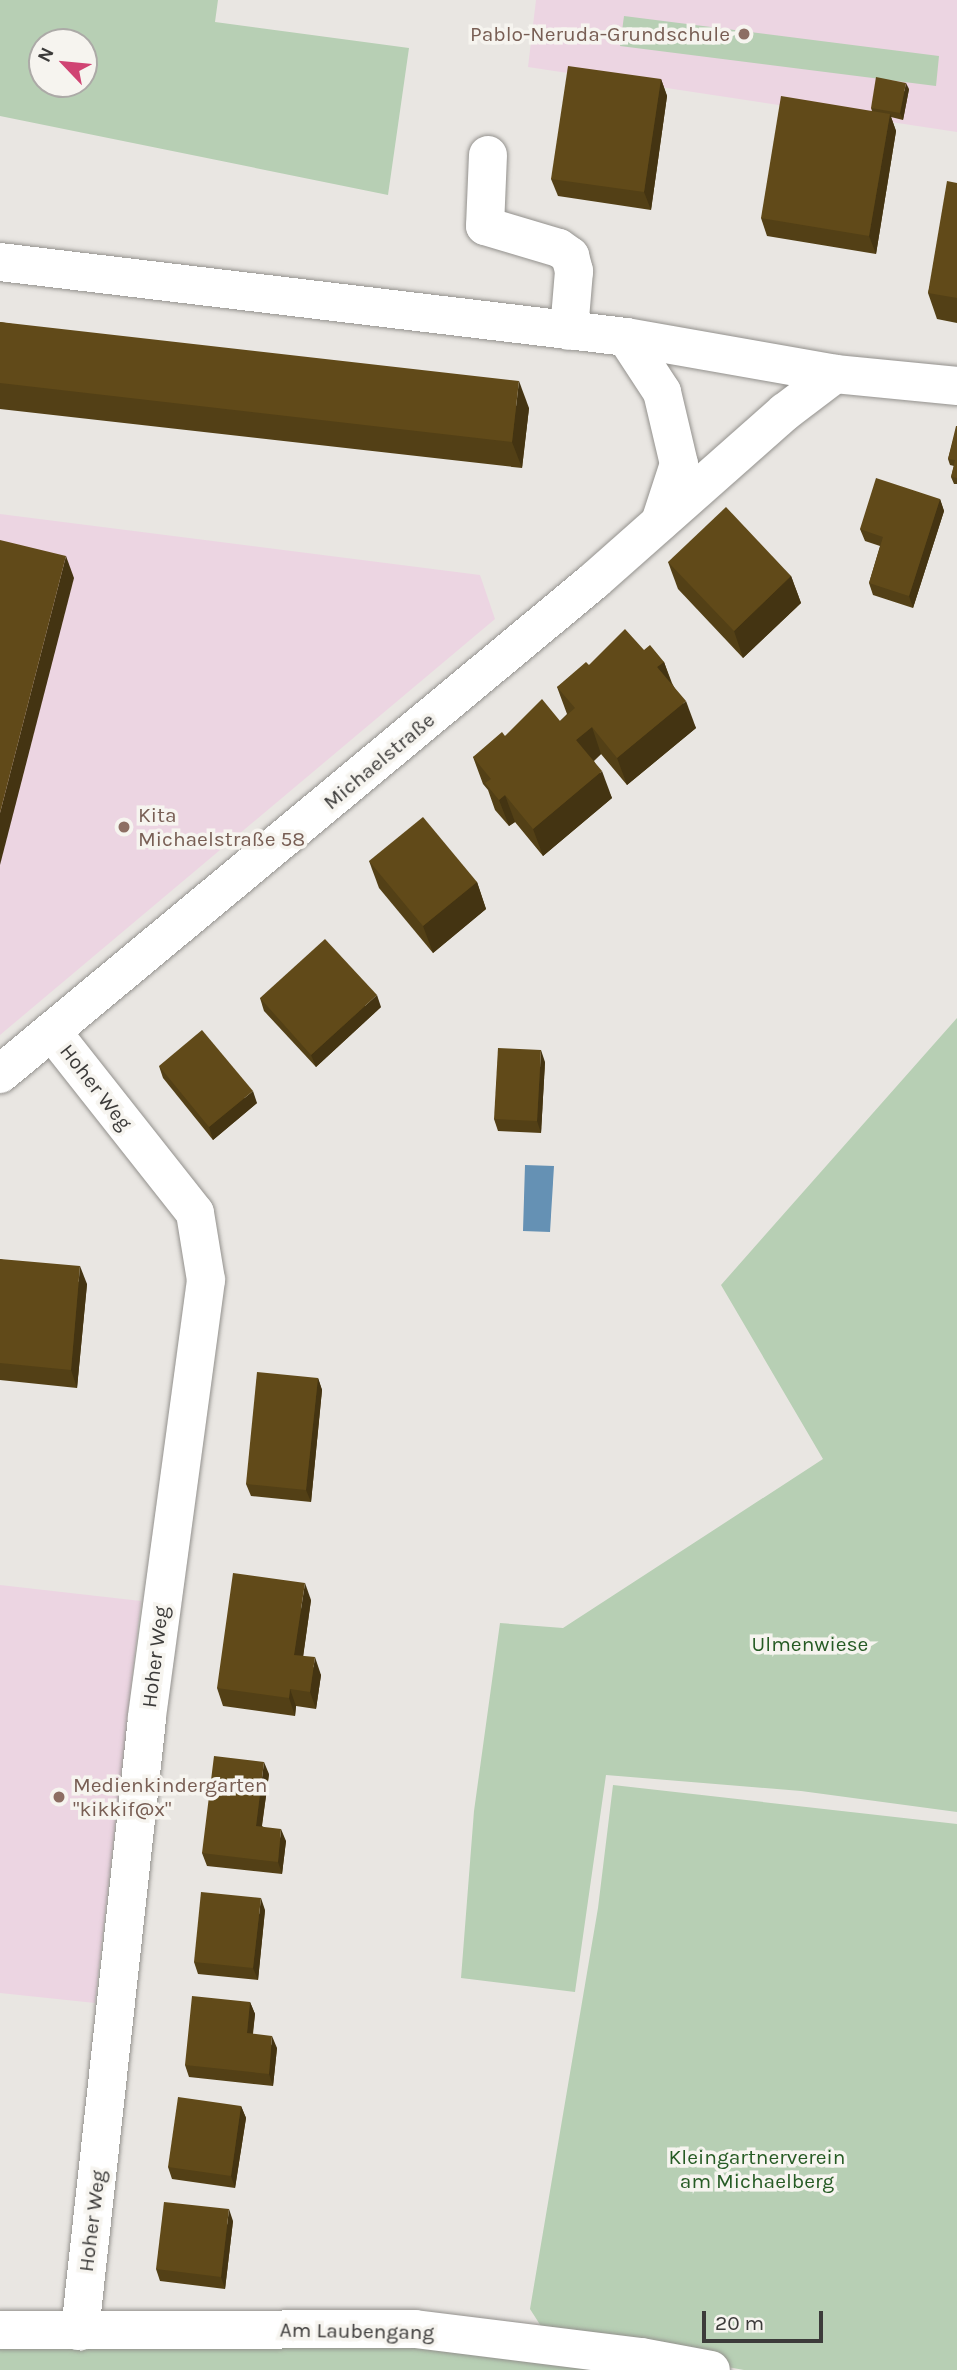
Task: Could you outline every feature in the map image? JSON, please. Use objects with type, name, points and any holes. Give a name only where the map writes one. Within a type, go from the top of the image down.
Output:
[{"type":"street","points":[[488,155],[485,226],[559,248],[570,256],[574,271],[569,331]]},
{"type":"street","points":[[0,262],[626,337],[835,374],[957,386]]},
{"type":"street","points":[[626,337],[662,393],[679,464],[658,526]]},
{"type":"street","name":"Michaelstraße","points":[[0,1074],[53,1033],[658,526],[785,412],[835,374]]},
{"type":"street","name":"Hoher Weg","points":[[53,1033],[195,1213],[206,1280],[147,1719],[80,2331]]},
{"type":"street","name":"Am Laubengang","points":[[0,2330],[415,2329],[641,2357],[711,2370]]},
{"type":"shaded area","name":"Pablo-Neruda-Grundschule","points":[[536,0],[957,0],[957,132],[528,67]]},
{"type":"shaded area","name":"Kita Michaelstraße 58","points":[[0,514],[480,575],[495,619],[0,1035]]},
{"type":"shaded area","name":"Medienkindergarten \"kikkif@x\"","points":[[0,1585],[141,1601],[95,2003],[0,1993]]},
{"type":"green space","points":[[0,0],[218,0],[215,22],[409,48],[388,195],[0,116]]},
{"type":"green space","points":[[624,16],[939,56],[936,86],[620,46]]},
{"type":"green space","name":"Ulmenwiese","points":[[957,1018],[957,1812],[801,1791],[606,1775],[575,1992],[461,1978],[474,1811],[500,1623],[563,1628],[823,1459],[721,1285]]},
{"type":"green space","name":"Kleingartnerverein am Michaelberg","points":[[613,1785],[957,1824],[957,2370],[744,2370],[546,2334],[530,2309],[598,1908]]},
{"type":"green space","points":[[416,2337],[594,2370],[0,2370],[0,2339]]},
{"type":"water","points":[[525,1165],[554,1166],[550,1232],[523,1231]]},
{"type":"building","points":[[568,66],[661,79],[644,192],[551,179]]},
{"type":"building","points":[[876,77],[906,83],[900,113],[871,108]]},
{"type":"building","points":[[781,96],[890,114],[869,236],[761,218]]},
{"type":"building","points":[[947,181],[957,183],[957,298],[928,293]]},
{"type":"building","points":[[0,322],[519,381],[512,442],[0,383]]},
{"type":"building","points":[[956,426],[957,478],[951,477],[955,460],[948,459]]},
{"type":"building","points":[[876,478],[940,499],[909,596],[869,583],[883,537],[860,529]]},
{"type":"building","points":[[726,507],[791,576],[734,631],[668,562]]},
{"type":"building","points":[[0,540],[66,556],[0,813]]},
{"type":"building","points":[[625,629],[644,650],[650,645],[664,662],[657,667],[686,701],[617,758],[592,727],[576,740],[602,771],[533,829],[505,795],[499,800],[485,783],[491,779],[473,757],[502,732],[505,736],[542,699],[560,721],[575,708],[557,687],[586,662],[589,665]]},
{"type":"building","points":[[423,817],[477,882],[423,926],[369,861]]},
{"type":"building","points":[[325,939],[377,995],[311,1055],[260,998]]},
{"type":"building","points":[[202,1030],[253,1091],[209,1127],[159,1066]]},
{"type":"building","points":[[498,1048],[541,1050],[537,1121],[494,1119]]},
{"type":"building","points":[[0,1259],[80,1266],[71,1370],[0,1363]]},
{"type":"building","points":[[257,1372],[318,1378],[306,1490],[246,1484]]},
{"type":"building","points":[[233,1573],[305,1583],[294,1655],[315,1657],[310,1692],[290,1689],[289,1698],[217,1688]]},
{"type":"building","points":[[214,1756],[264,1762],[256,1826],[281,1829],[278,1862],[202,1853]]},
{"type":"building","points":[[201,1892],[261,1898],[253,1968],[194,1962]]},
{"type":"building","points":[[192,1996],[250,2002],[247,2033],[272,2036],[269,2074],[185,2065]]},
{"type":"building","points":[[178,2097],[241,2106],[231,2176],[168,2167]]},
{"type":"building","points":[[164,2202],[229,2209],[221,2277],[156,2269]]},
{"type":"place","name":"Pablo-Neruda-Grundschule","points":[[744,34]]},
{"type":"place","name":"Kita Michaelstraße 58","points":[[124,827]]},
{"type":"place","name":"Medienkindergarten \"kikkif@x\"","points":[[59,1797]]}]
